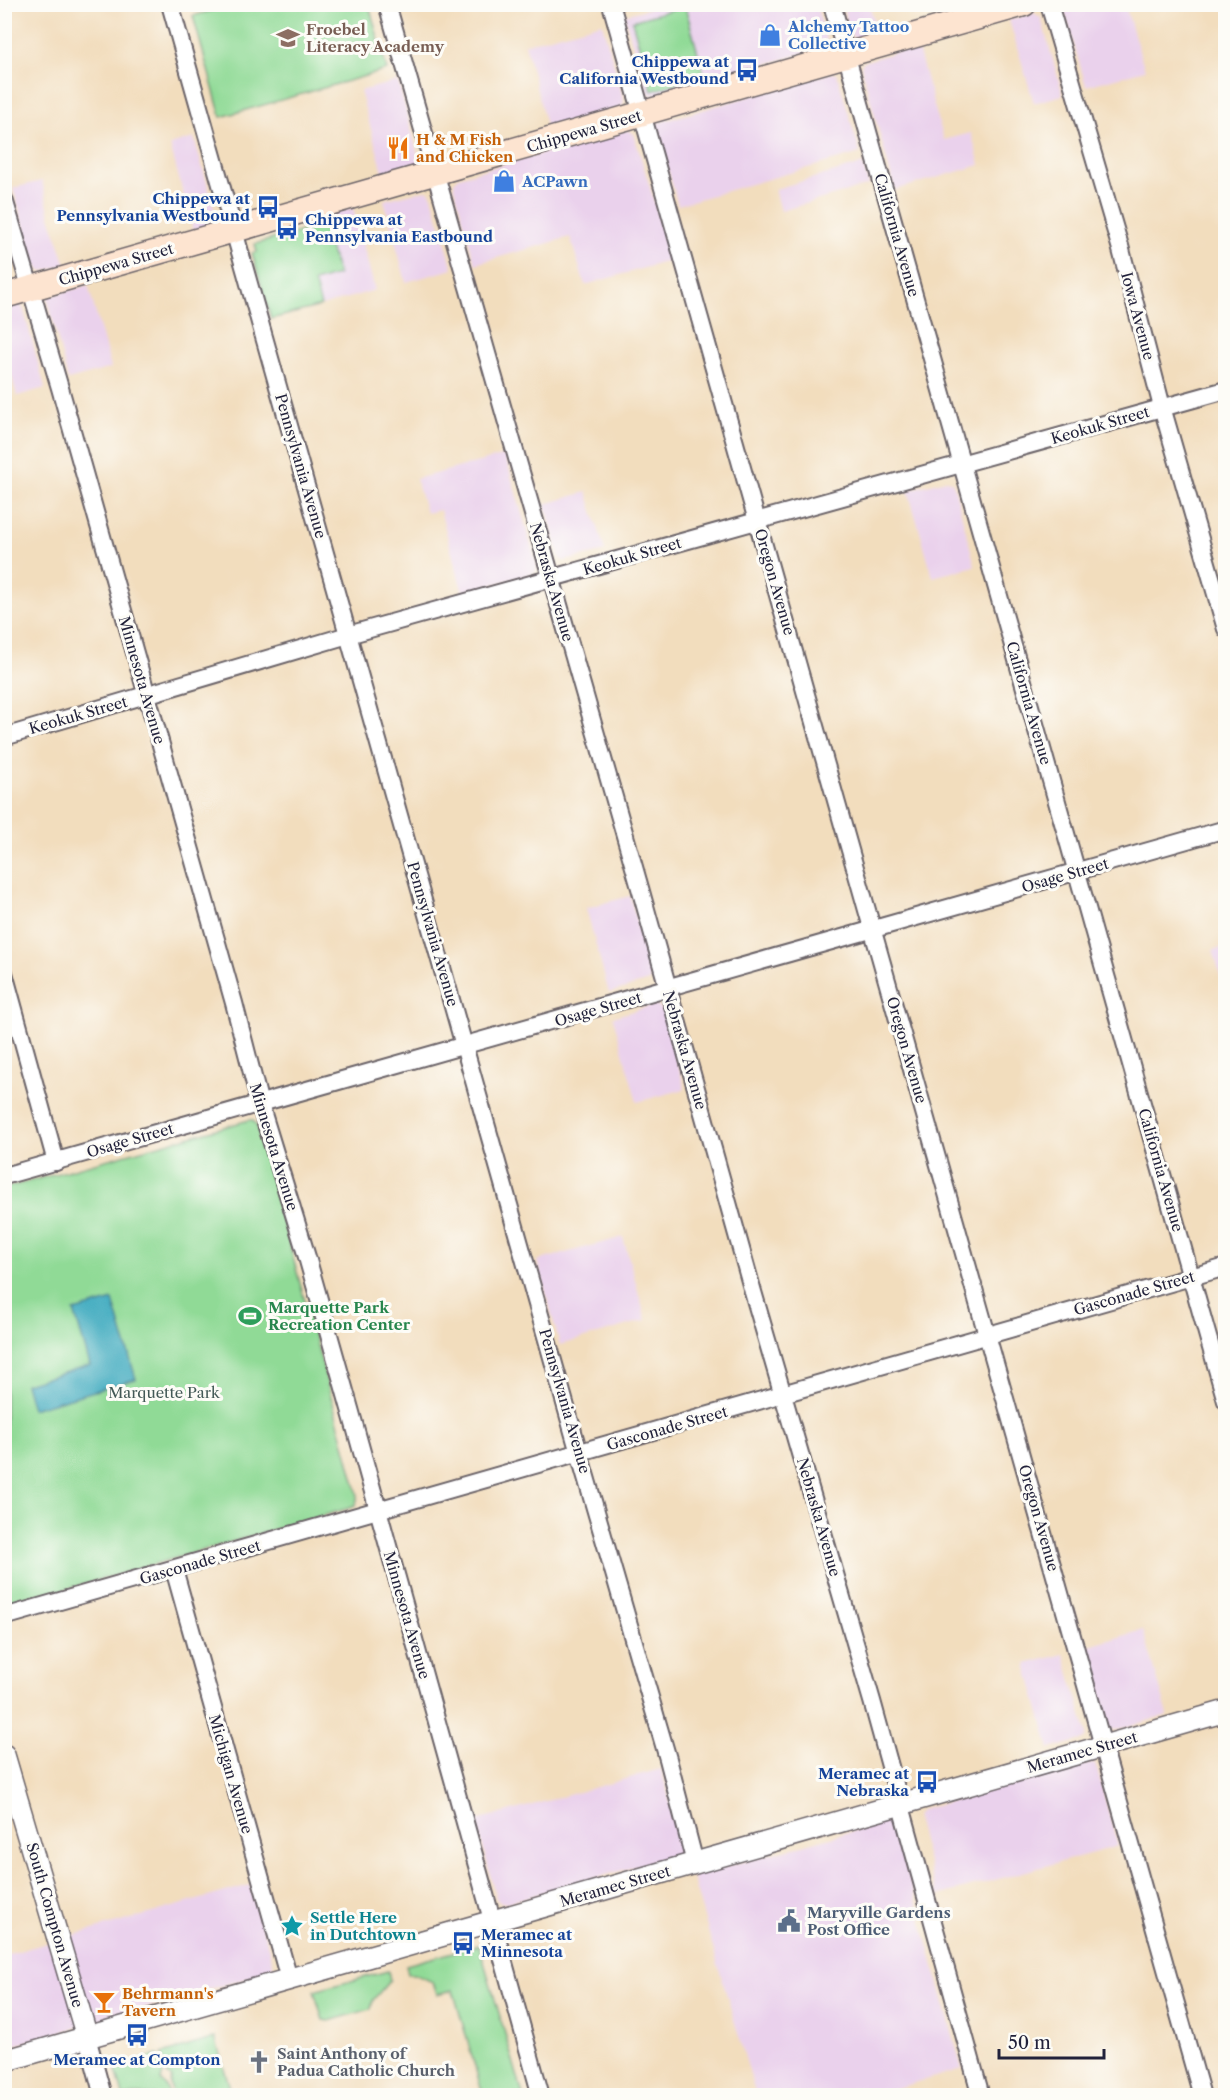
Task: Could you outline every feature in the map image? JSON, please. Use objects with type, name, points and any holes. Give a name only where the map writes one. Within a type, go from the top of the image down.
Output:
[{"type":"main road","name":"Chippewa Street","points":[[4,296],[1024,4]]},
{"type":"street","name":"Pennsylvania Avenue","points":[[170,4],[579,1453],[668,1759],[695,1863]]},
{"type":"street","name":"Nebraska Avenue","points":[[387,4],[872,1701],[981,2096]]},
{"type":"street","name":"Oregon Avenue","points":[[612,4],[1202,2096]]},
{"type":"street","name":"California Avenue","points":[[832,4],[1226,1401]]},
{"type":"street","name":"Iowa Avenue","points":[[1049,4],[1120,246],[1162,407],[1226,629]]},
{"type":"street","name":"Minnesota Avenue","points":[[4,200],[231,992],[260,1104],[307,1257],[541,2096]]},
{"type":"street","name":"Keokuk Street","points":[[4,737],[348,635],[1226,390]]},
{"type":"street","name":"Osage Street","points":[[4,1176],[465,1047],[1226,829]]},
{"type":"street","points":[[4,973],[56,1162]]},
{"type":"street","name":"Gasconade Street","points":[[4,1617],[1226,1267]]},
{"type":"street","name":"Michigan Avenue","points":[[174,1569],[289,1979]]},
{"type":"street","name":"Meramec Street","points":[[4,2061],[1226,1711]]},
{"type":"street","name":"South Compton Avenue","points":[[4,1755],[104,2096]]},
{"type":"shaded area","points":[[663,5],[816,5],[827,41],[825,46],[819,49],[650,95],[646,90],[624,15]]},
{"type":"shaded area","points":[[842,5],[869,5],[878,33],[852,37]]},
{"type":"shaded area","points":[[1066,5],[1125,5],[1145,70],[1086,86],[1064,10]]},
{"type":"shaded area","points":[[1034,13],[1041,18],[1063,95],[1034,103],[1009,20]]},
{"type":"shaded area","points":[[602,23],[624,100],[623,104],[620,109],[547,129],[525,44]]},
{"type":"shaded area","points":[[917,46],[944,140],[971,133],[980,165],[895,190],[861,66],[863,62]]},
{"type":"shaded area","points":[[831,73],[837,74],[860,153],[678,205],[656,128],[657,123]]},
{"type":"shaded area","points":[[398,81],[420,162],[416,167],[384,175],[360,91]]},
{"type":"shaded area","points":[[626,130],[632,132],[635,138],[672,260],[585,285],[570,237],[475,264],[454,187],[454,182],[459,177]]},
{"type":"shaded area","points":[[194,138],[217,218],[212,225],[193,230],[170,145]]},
{"type":"shaded area","points":[[863,164],[869,185],[781,211],[775,189]]},
{"type":"shaded area","points":[[42,181],[50,216],[66,265],[41,272],[34,263],[13,188]]},
{"type":"shaded area","points":[[429,191],[432,196],[453,269],[406,282],[384,200]]},
{"type":"shaded area","points":[[353,208],[375,290],[321,306],[314,282],[338,275],[322,217]]},
{"type":"shaded area","points":[[88,285],[111,368],[68,380],[47,297]]},
{"type":"shaded area","points":[[20,305],[23,308],[45,388],[17,396],[5,351],[4,308]]},
{"type":"shaded area","points":[[505,455],[537,566],[536,571],[463,593],[440,510],[426,513],[416,479]]},
{"type":"shaded area","points":[[946,480],[951,481],[954,486],[975,566],[933,577],[908,490]]},
{"type":"shaded area","points":[[587,492],[605,551],[564,561],[560,558],[545,504]]},
{"type":"shaded area","points":[[630,896],[651,976],[649,981],[609,993],[586,908]]},
{"type":"shaded area","points":[[1226,947],[1225,992],[1213,950]]},
{"type":"shaded area","points":[[653,1005],[663,1011],[685,1089],[637,1102],[613,1017]]},
{"type":"shaded area","points":[[623,1237],[646,1320],[560,1345],[537,1261]]},
{"type":"shaded area","points":[[1143,1630],[1168,1715],[1116,1730],[1110,1729],[1107,1726],[1086,1647]]},
{"type":"shaded area","points":[[1064,1654],[1087,1733],[1082,1740],[1050,1749],[1026,1664]]},
{"type":"shaded area","points":[[1088,1764],[1095,1764],[1118,1846],[937,1896],[916,1818],[918,1812]]},
{"type":"shaded area","points":[[661,1769],[682,1844],[682,1850],[678,1855],[506,1903],[499,1902],[476,1821]]},
{"type":"shaded area","points":[[888,1821],[894,1824],[897,1831],[962,2069],[873,2095],[756,2095],[692,1876]]},
{"type":"shaded area","points":[[250,1885],[273,1963],[273,1968],[269,1972],[5,2048],[5,1955]]},
{"type":"green space","name":"Froebel Literacy Academy","points":[[234,4],[369,5],[387,70],[221,117],[193,16]]},
{"type":"green space","points":[[685,6],[704,75],[652,91],[632,21]]},
{"type":"green space","points":[[324,225],[338,275],[314,282],[321,306],[271,319],[252,253],[257,252],[255,244]]},
{"type":"green space","name":"Marquette Park","points":[[253,1120],[257,1126],[358,1495],[356,1504],[353,1507],[5,1607],[5,1188]]},
{"type":"green space","points":[[479,1945],[523,2095],[483,2095],[453,1990],[437,1994],[433,1982],[408,1974],[406,1965]]},
{"type":"green space","points":[[388,1971],[390,1980],[373,2000],[371,2009],[329,2021],[323,2020],[314,1991]]},
{"type":"green space","points":[[215,2038],[232,2095],[173,2095],[170,2084],[172,2078],[167,2074],[162,2054]]},
{"type":"green space","points":[[158,2055],[163,2074],[161,2080],[169,2095],[123,2095],[115,2067]]},
{"type":"water","points":[[113,1300],[136,1379],[32,1409],[25,1384],[90,1365],[74,1311]]},
{"type":"place","name":"Alchemy Tattoo Collective","points":[[770,35]]},
{"type":"place","name":"Froebel Literacy Academy","points":[[288,38]]},
{"type":"place","name":"Chippewa at California Westbound","points":[[747,70]]},
{"type":"place","name":"H & M Fish and Chicken","points":[[398,148]]},
{"type":"place","name":"ACPawn","points":[[504,181]]},
{"type":"place","name":"Chippewa at Pennsylvania Westbound","points":[[268,207]]},
{"type":"place","name":"Chippewa at Pennsylvania Eastbound","points":[[287,228]]},
{"type":"place","name":"Marquette Park Recreation Center","points":[[250,1316]]},
{"type":"place","name":"Meramec at Nebraska","points":[[927,1782]]},
{"type":"place","name":"Maryville Gardens Post Office","points":[[789,1921]]},
{"type":"place","name":"Settle Here in Dutchtown","points":[[292,1926]]},
{"type":"place","name":"Meramec at Minnesota","points":[[463,1943]]},
{"type":"place","name":"Behrmann's Tavern","points":[[104,2002]]},
{"type":"place","name":"Meramec at Compton","points":[[137,2035]]},
{"type":"place","name":"Saint Anthony of Padua Catholic Church","points":[[259,2062]]}]
